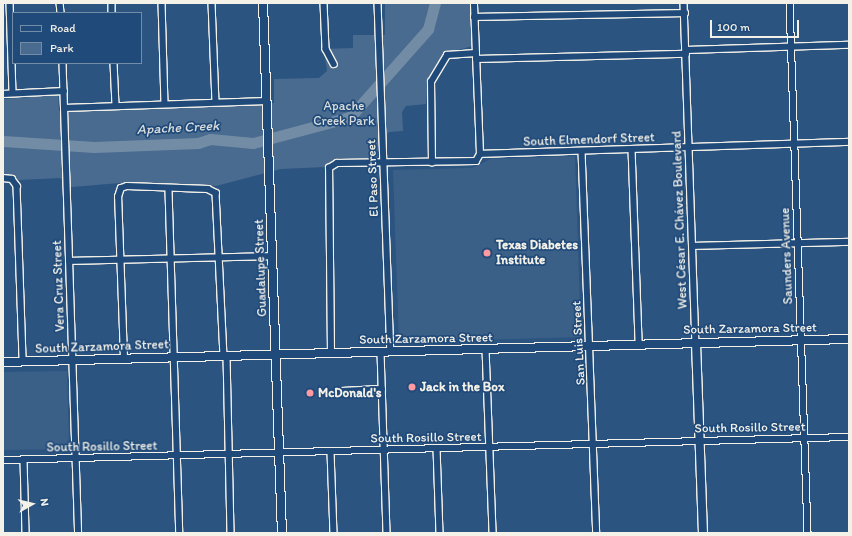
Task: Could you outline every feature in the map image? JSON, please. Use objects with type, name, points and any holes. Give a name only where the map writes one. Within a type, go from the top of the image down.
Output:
[{"type":"main road","name":"Guadalupe Street","points":[[263,3],[282,533]]},
{"type":"main road","name":"South Zarzamora Street","points":[[3,362],[849,339]]},
{"type":"main road","name":"West César E. Chávez Boulevard","points":[[696,343],[702,533]]},
{"type":"street","points":[[10,3],[12,63]]},
{"type":"street","points":[[162,3],[165,104]]},
{"type":"street","points":[[212,3],[216,102]]},
{"type":"street","points":[[324,3],[326,49],[334,64]]},
{"type":"street","name":"El Paso Street","points":[[378,3],[391,352]]},
{"type":"street","points":[[474,3],[480,154]]},
{"type":"street","name":"West César E. Chávez Boulevard","points":[[684,3],[696,343]]},
{"type":"street","name":"Saunders Avenue","points":[[790,3],[808,533]]},
{"type":"street","points":[[474,17],[685,13]]},
{"type":"street","points":[[432,163],[431,82],[447,55],[476,56],[686,52],[849,45]]},
{"type":"street","points":[[12,64],[13,93]]},
{"type":"street","name":"Vera Cruz Street","points":[[63,64],[79,533]]},
{"type":"street","points":[[114,64],[116,106]]},
{"type":"street","points":[[3,94],[64,91]]},
{"type":"street","points":[[64,108],[267,101]]},
{"type":"street","name":"South Elmendorf Street","points":[[331,353],[327,177],[331,166],[383,163],[473,162],[480,154],[849,142]]},
{"type":"street","points":[[632,149],[640,344]]},
{"type":"street","name":"San Luis Street","points":[[582,151],[598,533]]},
{"type":"street","points":[[3,178],[12,179],[17,186],[23,361]]},
{"type":"street","points":[[124,358],[120,260],[120,189],[169,191],[212,190],[218,195],[231,533]]},
{"type":"street","points":[[169,191],[180,533]]},
{"type":"street","points":[[693,246],[849,242]]},
{"type":"street","points":[[69,261],[272,256]]},
{"type":"street","points":[[486,349],[493,533]]},
{"type":"street","points":[[381,352],[387,533]]},
{"type":"street","points":[[340,390],[382,389]]},
{"type":"street","name":"South Rosillo Street","points":[[3,460],[229,455],[436,448],[490,448],[849,437]]},
{"type":"street","points":[[436,448],[440,533]]},
{"type":"street","points":[[331,452],[334,533]]},
{"type":"street","points":[[24,460],[26,533]]},
{"type":"shaded area","name":"Texas Diabetes Institute","points":[[575,156],[581,337],[399,342],[393,170],[472,168],[491,159]]},
{"type":"shaded area","points":[[67,371],[69,449],[3,450],[3,372]]},
{"type":"green space","name":"Apache Creek Park","points":[[385,3],[470,3],[472,46],[444,54],[428,83],[426,104],[406,106],[402,112],[403,131],[389,132],[378,142],[377,159],[334,160],[325,167],[281,169],[216,186],[120,183],[72,187],[60,178],[19,180],[3,176],[3,99],[58,95],[59,111],[274,103],[274,79],[319,78],[327,71],[324,49],[353,48],[353,35],[385,35]]},
{"type":"waterway","name":"Apache Creek","points":[[3,141],[94,147],[198,143],[210,139],[253,143],[350,117],[428,29],[435,3]]},
{"type":"place","name":"Texas Diabetes Institute","points":[[487,253]]},
{"type":"place","name":"Jack in the Box","points":[[412,387]]},
{"type":"place","name":"McDonald's","points":[[310,393]]}]
